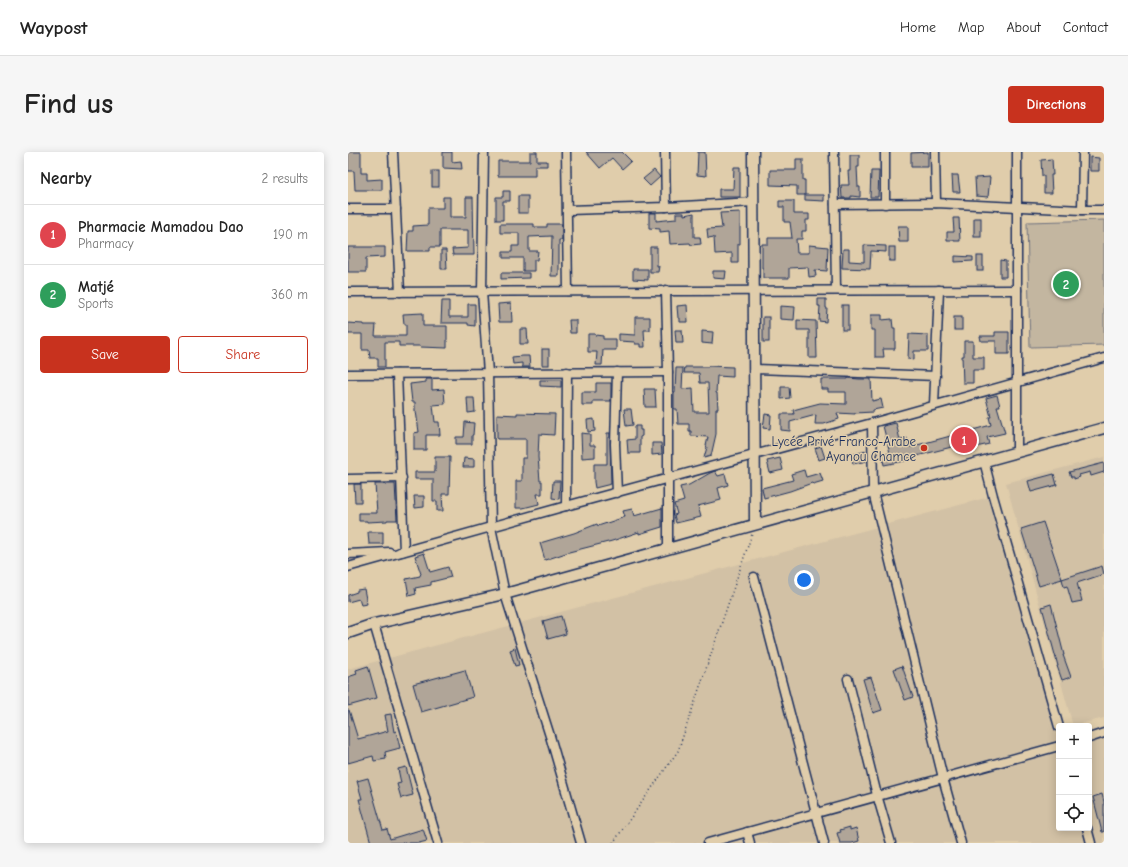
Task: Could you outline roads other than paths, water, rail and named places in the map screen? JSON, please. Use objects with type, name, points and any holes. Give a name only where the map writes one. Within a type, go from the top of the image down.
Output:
[{"type":"street","points":[[393,152],[400,292]]},
{"type":"street","points":[[484,152],[482,292],[488,373],[491,527],[505,594],[550,736],[581,843]]},
{"type":"street","points":[[566,152],[568,291]]},
{"type":"street","points":[[665,152],[666,207]]},
{"type":"street","points":[[753,152],[755,524]]},
{"type":"street","points":[[834,152],[836,290]]},
{"type":"street","points":[[885,152],[885,204]]},
{"type":"street","points":[[935,152],[936,203]]},
{"type":"street","points":[[1016,452],[1017,152]]},
{"type":"street","points":[[1082,210],[1083,152]]},
{"type":"street","points":[[568,210],[666,207],[753,202]]},
{"type":"street","points":[[835,204],[936,203],[1104,210]]},
{"type":"street","points":[[348,209],[396,209]]},
{"type":"street","points":[[666,290],[668,372],[668,548]]},
{"type":"street","points":[[934,405],[939,290]]},
{"type":"street","points":[[348,292],[1017,290]]},
{"type":"street","points":[[348,567],[1104,358]]},
{"type":"street","points":[[754,369],[936,376]]},
{"type":"street","points":[[566,506],[567,372]]},
{"type":"street","points":[[617,372],[615,444],[617,493]]},
{"type":"street","points":[[348,374],[668,372]]},
{"type":"street","points":[[397,374],[404,551]]},
{"type":"street","points":[[872,423],[873,492],[943,778],[961,843]]},
{"type":"street","points":[[348,632],[374,624],[505,594],[1104,428]]},
{"type":"street","points":[[984,461],[1058,723]]},
{"type":"street","points":[[348,479],[402,478]]},
{"type":"street","points":[[348,554],[404,551]]},
{"type":"street","points":[[754,576],[824,843]]},
{"type":"street","points":[[374,624],[438,843]]},
{"type":"street","points":[[848,679],[877,796],[891,843]]},
{"type":"street","points":[[1092,737],[1104,734]]},
{"type":"street","points":[[708,843],[1056,747]]},
{"type":"street","points":[[1088,831],[1091,843]]},
{"type":"street","points":[[747,832],[750,843]]},
{"type":"place","name":"Matjé","points":[[1066,284]]},
{"type":"place","name":"Pharmacie Mamadou Dao","points":[[964,440]]},
{"type":"place","name":"Lycée Privé Franco-Arabe Ayanou Chamce","points":[[924,448]]}]
